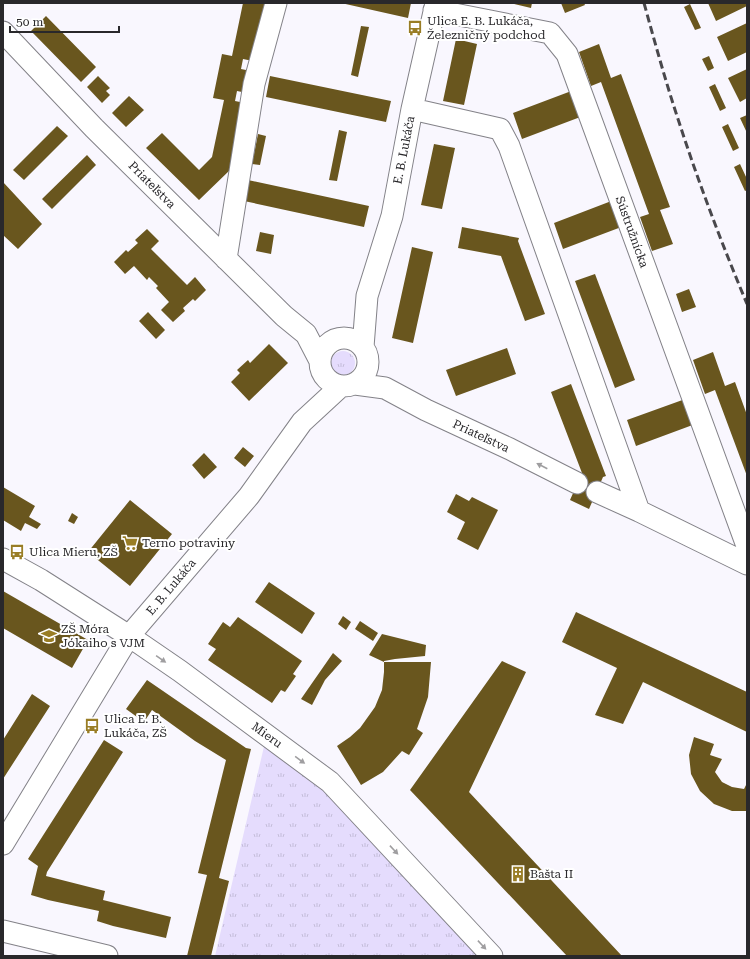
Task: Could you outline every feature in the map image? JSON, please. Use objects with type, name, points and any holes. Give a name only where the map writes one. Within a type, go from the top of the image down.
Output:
[{"type":"street","points":[[226,259],[254,84],[276,3]]},
{"type":"street","name":"E. B. Lukáča","points":[[366,354],[367,296],[392,216],[412,109],[435,7]]},
{"type":"street","name":"Sústružnícka","points":[[435,7],[550,34],[567,54],[747,546]]},
{"type":"street","name":"Priateľstva","points":[[3,32],[94,128],[284,316],[306,334],[322,368]]},
{"type":"street","points":[[412,109],[500,129],[509,146],[639,511]]},
{"type":"street","name":"E. B. Lukáča","points":[[338,339],[367,296]]},
{"type":"street","name":"Priateľstva","points":[[306,334],[338,339]]},
{"type":"street","points":[[346,338],[354,340],[366,354],[367,370],[364,376],[348,385],[331,382],[322,368],[323,349],[329,343],[338,339],[346,338]]},
{"type":"street","name":"Priateľstva","points":[[366,354],[385,388]]},
{"type":"street","name":"E. B. Lukáča","points":[[3,844],[129,636],[249,496],[302,422],[322,368]]},
{"type":"street","name":"Priateľstva","points":[[348,385],[385,388],[426,410],[577,483]]},
{"type":"street","name":"E. B. Lukáča","points":[[302,422],[348,385]]},
{"type":"street","points":[[597,492],[747,564]]},
{"type":"street","name":"Mieru","points":[[3,559],[42,580],[129,636],[180,671],[330,782],[492,956]]},
{"type":"street","points":[[3,931],[107,956]]},
{"type":"green space","points":[[343,351],[351,355],[355,363],[351,371],[343,375],[335,371],[331,363],[335,355]]},
{"type":"green space","points":[[266,738],[339,799],[482,956],[215,956]]},
{"type":"building","points":[[243,3],[265,3],[253,61],[243,59],[241,69],[251,71],[247,93],[237,91],[235,101],[245,103],[231,170],[199,200],[146,148],[162,133],[199,170],[212,157],[224,100],[213,98],[222,54],[232,56]]},
{"type":"building","points":[[341,3],[411,3],[408,18]]},
{"type":"building","points":[[510,3],[532,3],[531,8]]},
{"type":"building","points":[[561,3],[584,3],[585,5],[565,13]]},
{"type":"building","points":[[708,3],[747,3],[747,6],[716,21]]},
{"type":"building","points":[[690,4],[701,28],[695,30],[684,7]]},
{"type":"building","points":[[46,16],[96,67],[81,82],[31,31]]},
{"type":"building","points":[[747,23],[747,52],[728,61],[717,37]]},
{"type":"building","points":[[361,26],[369,27],[358,77],[351,75]]},
{"type":"building","points":[[456,39],[477,44],[464,105],[443,101]]},
{"type":"building","points":[[599,44],[611,78],[621,74],[670,207],[660,210],[673,244],[652,251],[640,217],[649,214],[601,82],[591,86],[579,52]]},
{"type":"building","points":[[709,56],[714,68],[708,71],[702,59]]},
{"type":"building","points":[[747,69],[747,98],[740,102],[728,78]]},
{"type":"building","points":[[98,76],[110,88],[106,91],[110,95],[102,103],[87,87]]},
{"type":"building","points":[[270,76],[391,101],[386,122],[266,97]]},
{"type":"building","points":[[715,84],[726,108],[720,111],[709,87]]},
{"type":"building","points":[[574,90],[583,116],[522,139],[513,113]]},
{"type":"building","points":[[129,96],[144,110],[126,127],[112,113]]},
{"type":"building","points":[[747,115],[747,133],[740,118]]},
{"type":"building","points":[[728,124],[739,148],[733,151],[722,127]]},
{"type":"building","points":[[57,126],[68,136],[24,180],[13,170]]},
{"type":"building","points":[[339,130],[347,132],[337,181],[329,180]]},
{"type":"building","points":[[258,134],[266,136],[260,165],[252,164]]},
{"type":"building","points":[[434,144],[455,148],[442,209],[421,205]]},
{"type":"building","points":[[87,155],[96,165],[52,209],[42,199]]},
{"type":"building","points":[[740,164],[747,179],[747,190],[745,191],[734,167]]},
{"type":"building","points":[[248,180],[369,206],[364,227],[244,201]]},
{"type":"building","points":[[3,182],[42,224],[18,249],[3,235]]},
{"type":"building","points":[[614,200],[624,226],[563,249],[554,223]]},
{"type":"building","points":[[462,227],[519,238],[518,241],[545,314],[525,321],[501,256],[458,248]]},
{"type":"building","points":[[147,229],[159,241],[151,249],[187,285],[195,277],[206,290],[195,301],[193,299],[183,308],[185,311],[173,322],[161,310],[169,302],[156,288],[158,286],[149,277],[147,280],[134,266],[125,274],[114,262],[126,250],[128,252],[138,243],[135,240]]},
{"type":"building","points":[[260,232],[274,235],[271,254],[256,251]]},
{"type":"building","points":[[412,247],[433,252],[413,343],[392,338]]},
{"type":"building","points":[[595,274],[635,380],[615,388],[575,281]]},
{"type":"building","points":[[689,289],[696,307],[682,312],[676,294]]},
{"type":"building","points":[[148,312],[165,330],[156,339],[139,321]]},
{"type":"building","points":[[269,344],[288,363],[249,401],[231,382],[240,373],[237,370],[248,360],[250,363]]},
{"type":"building","points":[[507,348],[516,374],[456,396],[446,370]]},
{"type":"building","points":[[713,352],[725,386],[735,382],[747,415],[747,476],[715,390],[705,394],[693,360]]},
{"type":"building","points":[[571,384],[606,476],[603,477],[589,509],[570,500],[582,473],[551,392]]},
{"type":"building","points":[[688,398],[698,423],[636,446],[627,420]]},
{"type":"building","points":[[243,447],[254,456],[245,467],[234,458]]},
{"type":"building","points":[[204,453],[217,467],[204,479],[192,465]]},
{"type":"building","points":[[3,487],[35,506],[29,517],[41,524],[37,529],[25,523],[21,531],[3,520]]},
{"type":"building","points":[[456,494],[469,501],[472,497],[498,510],[478,550],[457,539],[465,522],[447,512]]},
{"type":"building","name":"Terno potraviny","points":[[130,500],[172,534],[130,586],[88,552]]},
{"type":"building","points":[[72,513],[78,517],[74,524],[68,521]]},
{"type":"building","points":[[269,582],[315,613],[302,634],[255,602]]},
{"type":"building","points":[[3,591],[88,640],[72,668],[3,628]]},
{"type":"building","points":[[576,612],[747,692],[747,732],[643,682],[623,724],[595,715],[617,668],[562,642]]},
{"type":"building","points":[[343,616],[351,622],[346,630],[338,624]]},
{"type":"building","points":[[238,617],[302,661],[293,674],[296,676],[285,692],[281,690],[272,703],[208,660],[216,649],[208,644],[223,622],[230,627]]},
{"type":"building","points":[[360,621],[378,633],[373,641],[355,629]]},
{"type":"building","points":[[382,634],[426,645],[425,656],[395,659],[384,662],[369,655]]},
{"type":"building","points":[[333,653],[342,661],[325,680],[312,705],[301,699]]},
{"type":"building","name":"Bašta II","points":[[502,661],[526,672],[469,792],[622,956],[567,956],[410,790]]},
{"type":"building","points":[[384,662],[431,662],[428,697],[417,729],[423,733],[409,755],[402,751],[383,772],[361,785],[337,746],[360,728],[375,707],[382,690]]},
{"type":"building","points":[[147,680],[246,748],[251,749],[219,878],[229,881],[211,956],[187,956],[207,875],[198,873],[226,760],[195,741],[152,710],[144,722],[126,709]]},
{"type":"building","points":[[32,694],[50,706],[3,779],[3,740]]},
{"type":"building","points":[[694,737],[714,744],[710,755],[722,759],[715,772],[722,782],[732,787],[744,789],[747,783],[747,811],[732,811],[714,804],[700,791],[691,774],[689,755]]},
{"type":"building","points":[[104,740],[123,752],[47,872],[46,876],[105,891],[103,900],[171,917],[166,938],[97,921],[99,911],[31,895],[38,866],[28,859]]},
{"type":"railway","points":[[644,3],[665,78],[687,145],[711,214],[747,304]]},
{"type":"place","name":"Ulica E. B. Lukáča, Železničný podchod","points":[[415,28]]},
{"type":"place","name":"Terno potraviny","points":[[130,543]]},
{"type":"place","name":"Ulica Mieru, ZŠ","points":[[17,552]]},
{"type":"place","name":"ZŠ Móra Jókaiho s VJM","points":[[49,636]]},
{"type":"place","name":"Ulica E. B. Lukáča, ZŠ","points":[[92,726]]},
{"type":"place","name":"Bašta II","points":[[518,874]]}]
